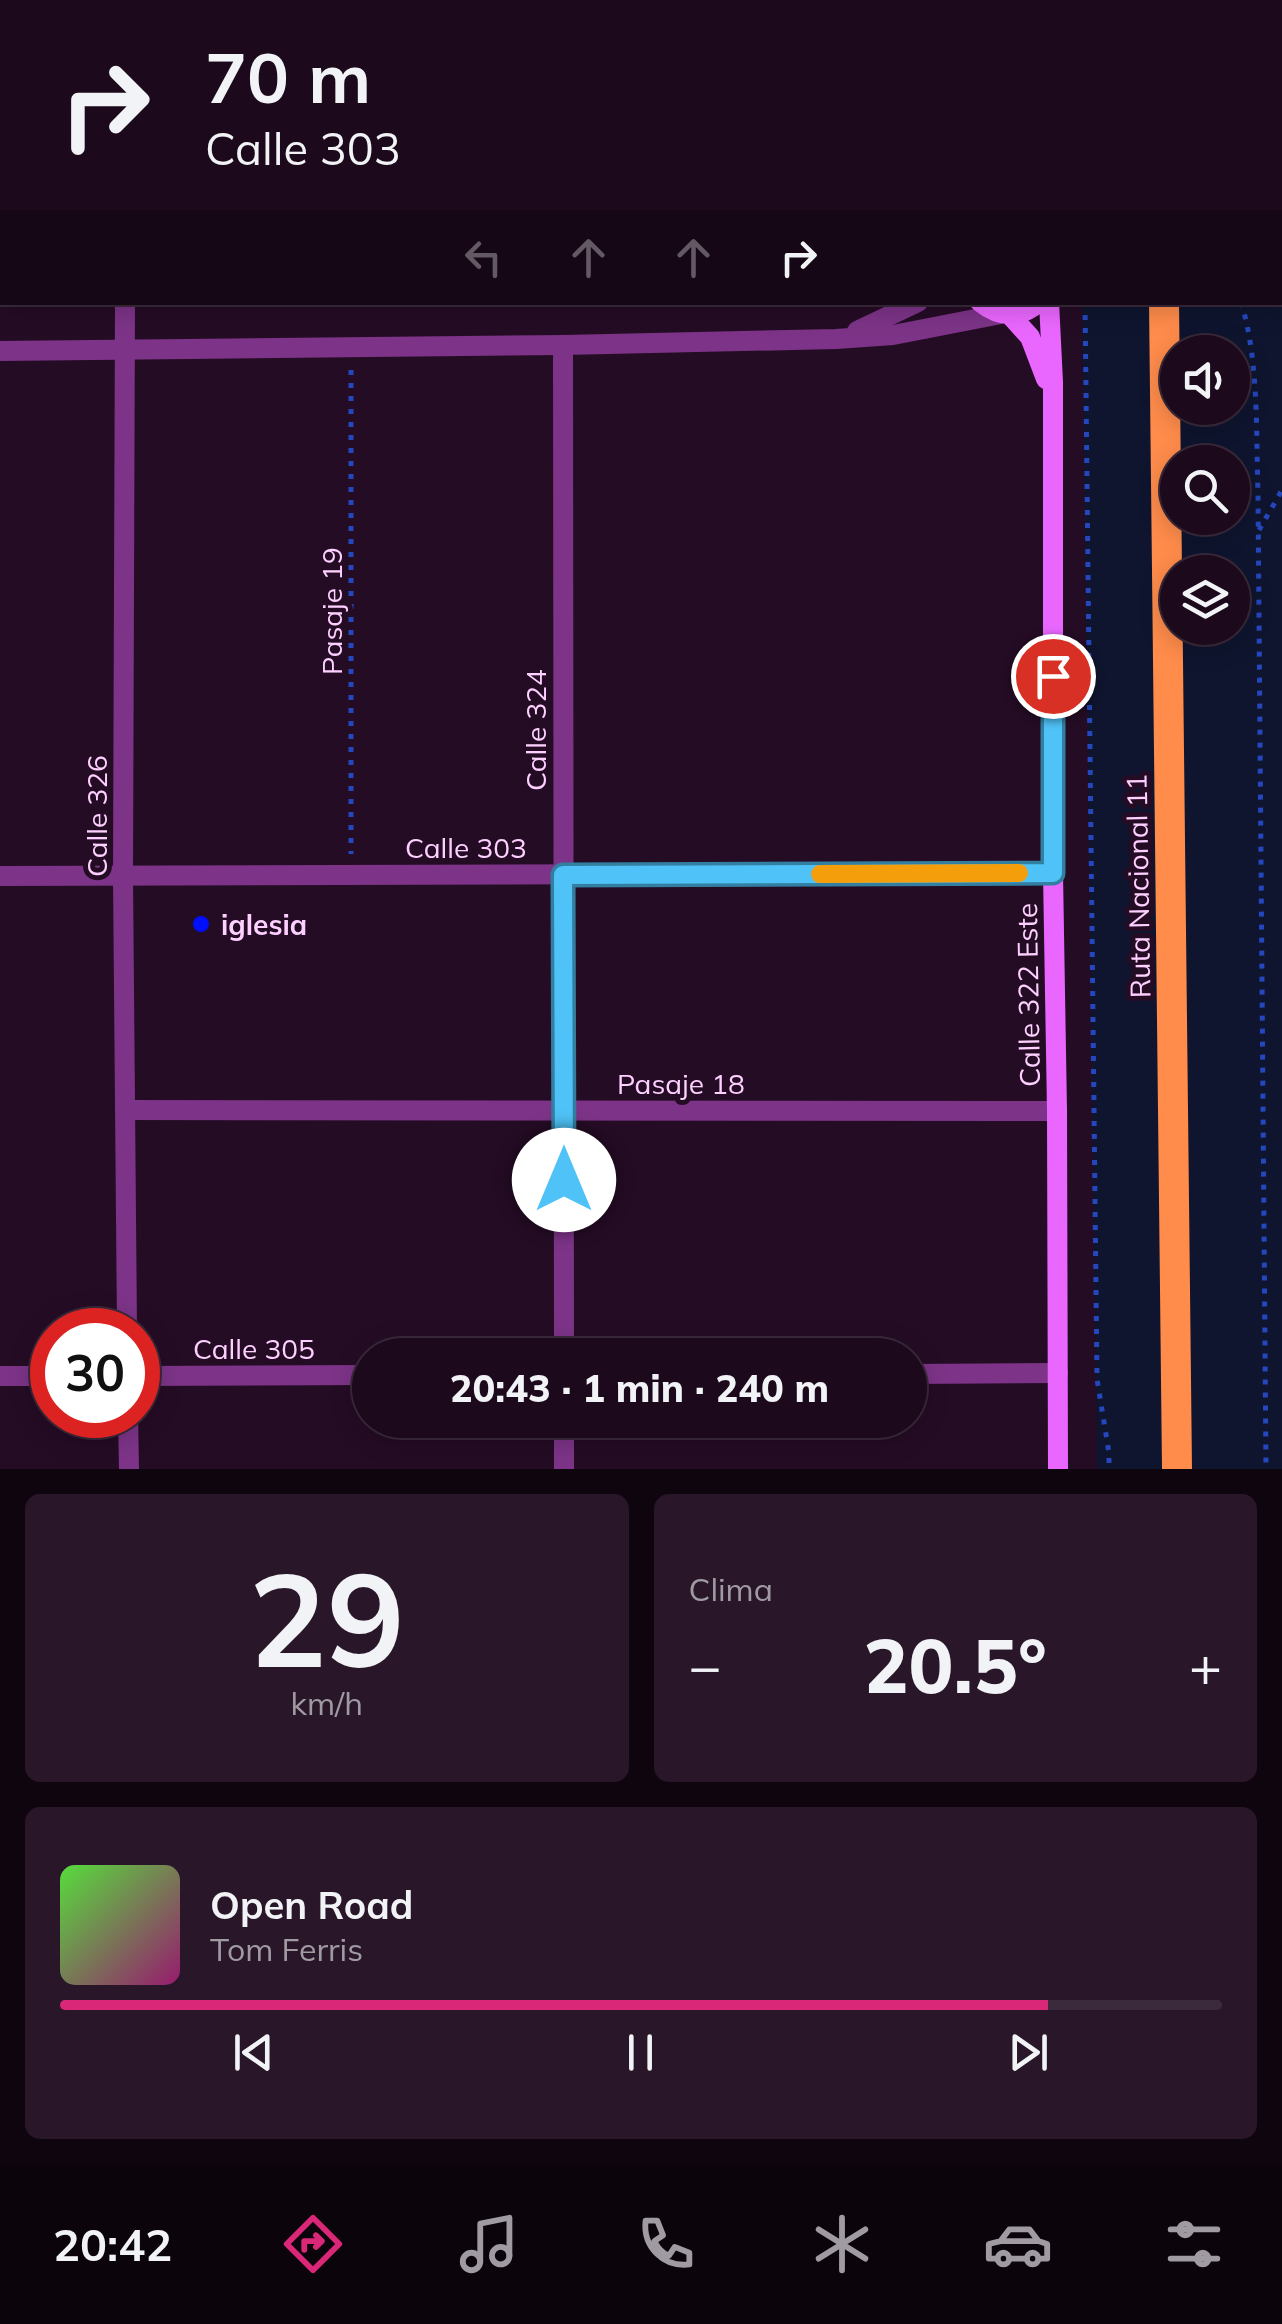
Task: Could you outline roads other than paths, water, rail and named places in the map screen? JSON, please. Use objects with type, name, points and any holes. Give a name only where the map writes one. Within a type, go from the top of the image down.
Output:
[{"type":"highway","name":"Ruta Nacional 11","points":[[1164,305],[1177,1469]]},
{"type":"street","name":"Calle 326","points":[[125,305],[123,876],[127,1308]]},
{"type":"street","points":[[836,339],[912,305]]},
{"type":"street","points":[[986,305],[1006,315]]},
{"type":"street","points":[[0,351],[562,346],[836,339],[1023,314],[1035,305]]},
{"type":"street","name":"Calle 322 Este","points":[[1048,305],[1053,400],[1058,1469]]},
{"type":"street","name":"Calle 322 Este","points":[[1006,315],[1030,338],[1053,400]]},
{"type":"street","name":"Calle 324","points":[[562,346],[564,1338]]},
{"type":"street","name":"Calle 303","points":[[0,876],[1053,873]]},
{"type":"street","name":"Pasaje 18","points":[[125,1110],[1057,1111]]},
{"type":"street","points":[[927,1374],[1058,1373]]},
{"type":"street","points":[[0,1376],[30,1376]]},
{"type":"street","name":"Calle 305","points":[[160,1376],[352,1376]]},
{"type":"street","points":[[128,1438],[129,1469]]},
{"type":"street","points":[[564,1438],[564,1469]]},
{"type":"place","name":"iglesia","points":[[201,924]]}]
